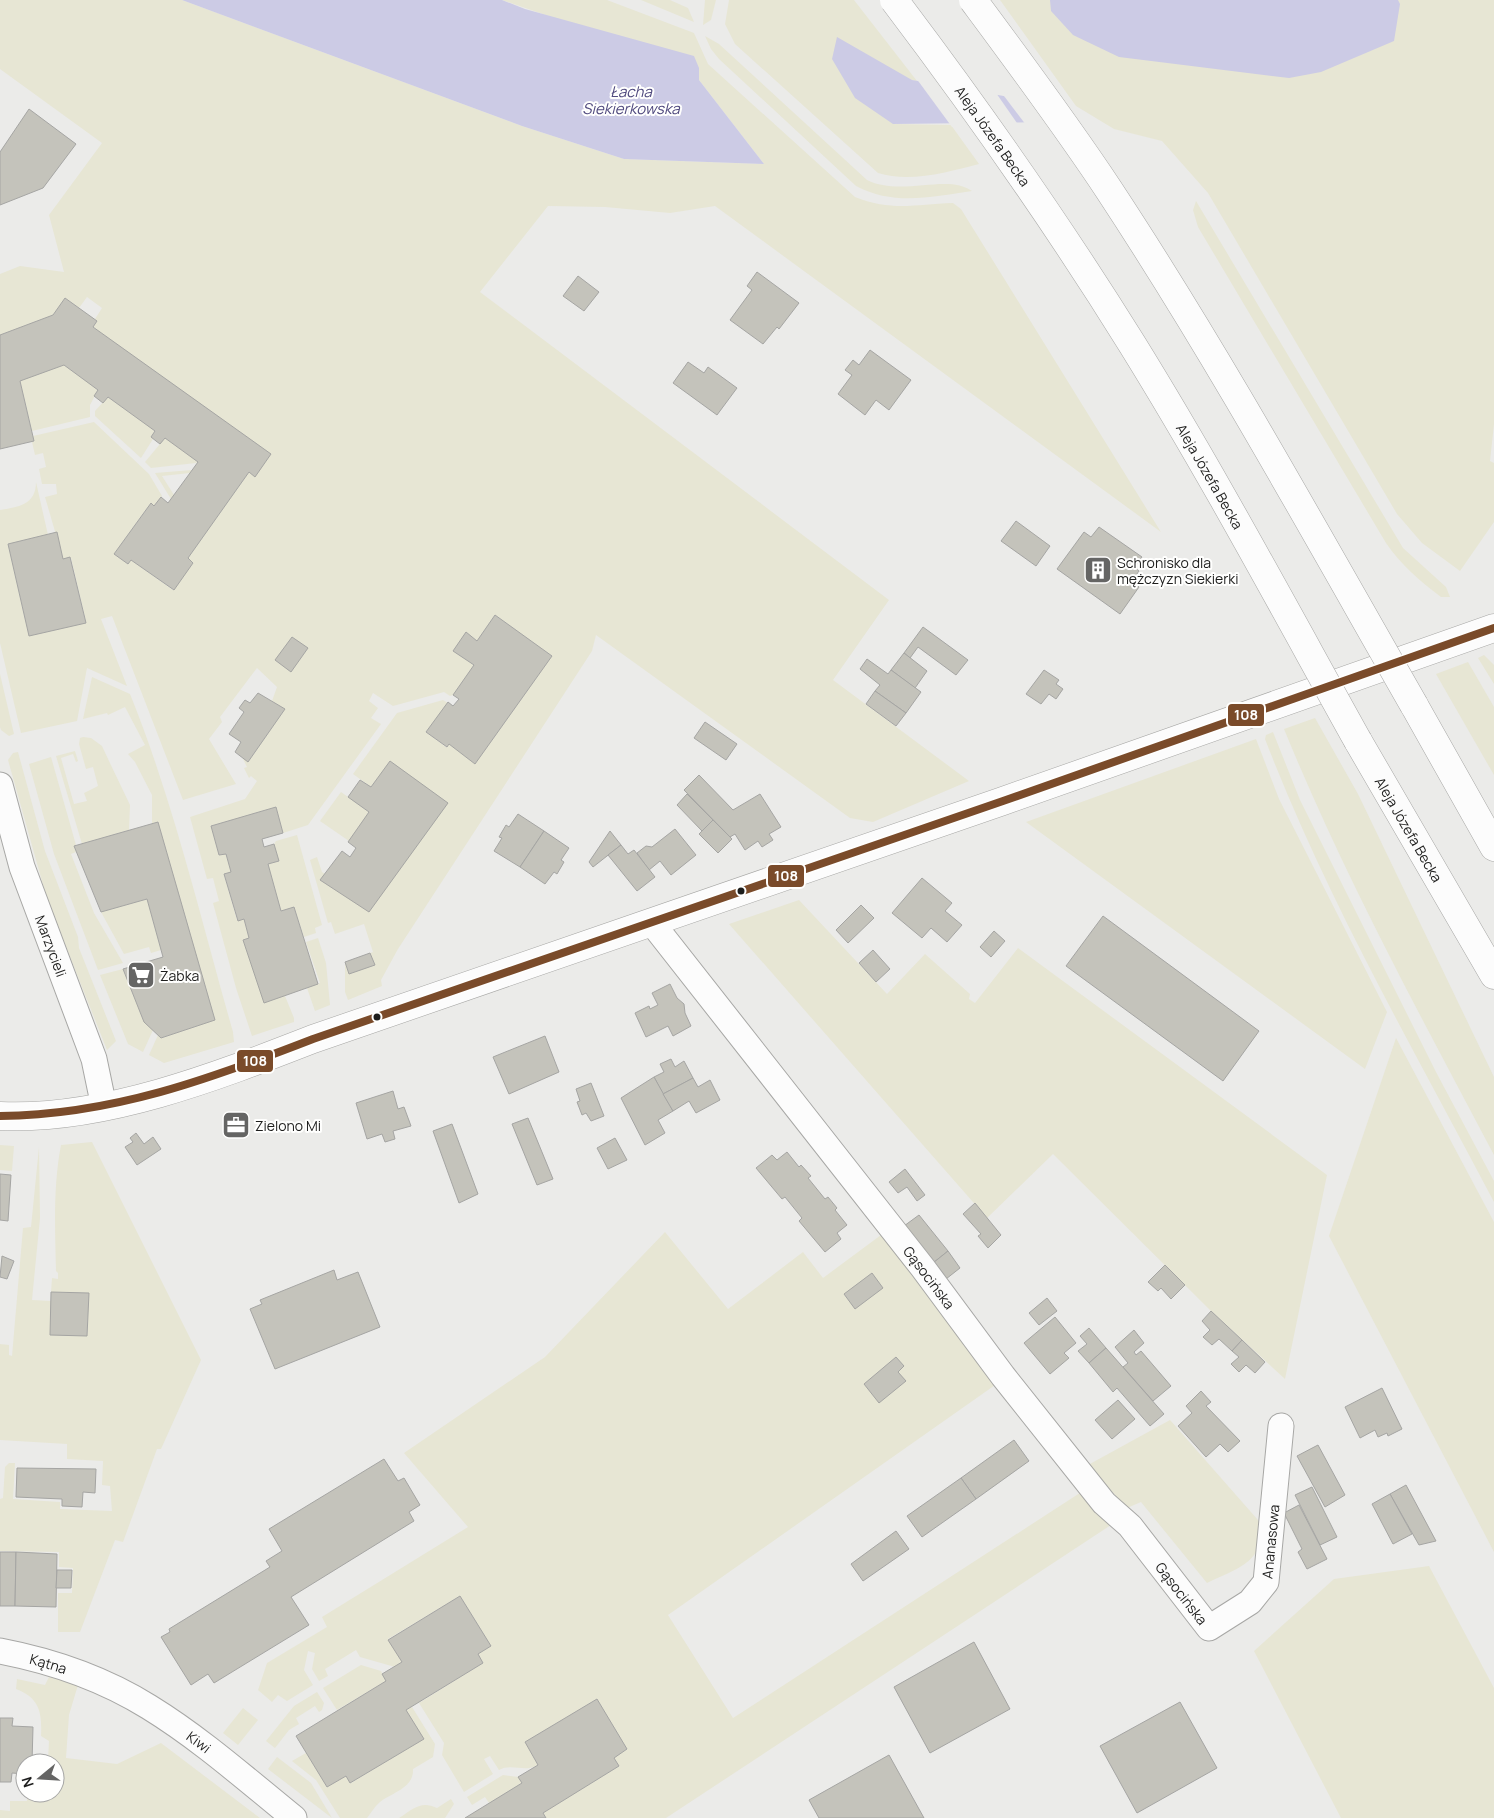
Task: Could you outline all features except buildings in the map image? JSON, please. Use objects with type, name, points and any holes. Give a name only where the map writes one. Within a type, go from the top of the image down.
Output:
[{"type":"main road","name":"Aleja Józefa Becka","points":[[894,0],[976,110],[1055,225],[1132,345],[1226,504],[1358,741],[1494,975]]},
{"type":"main road","points":[[973,0],[1027,72],[1103,182],[1188,315],[1488,830],[1494,847]]},
{"type":"main road","points":[[0,1116],[40,1116],[104,1107],[175,1088],[249,1064],[330,1033],[652,923],[1494,628]]},
{"type":"street","name":"Marzycieli","points":[[0,785],[22,867],[94,1059],[104,1107]]},
{"type":"street","name":"Gąsocińska","points":[[652,923],[923,1268],[1009,1384],[1104,1503],[1130,1526],[1209,1628]]},
{"type":"street","name":"Ananasowa","points":[[1209,1628],[1250,1602],[1266,1582],[1281,1426]]},
{"type":"street","name":"Kątna","points":[[0,1651],[42,1661],[96,1680]]},
{"type":"street","name":"Kiwi","points":[[96,1680],[148,1706],[188,1734],[294,1818]]},
{"type":"green space","points":[[0,0],[182,0],[522,126],[624,159],[764,164],[699,80],[699,68],[502,0],[607,0],[694,33],[708,64],[855,197],[869,202],[893,206],[953,203],[961,209],[1161,532],[715,206],[670,213],[605,207],[548,206],[480,292],[889,600],[833,680],[969,781],[873,822],[850,818],[596,635],[592,651],[398,949],[381,980],[382,986],[348,1000],[345,992],[345,962],[349,974],[374,964],[370,953],[373,952],[364,924],[335,934],[331,922],[328,923],[310,860],[317,857],[322,872],[325,874],[321,880],[369,911],[371,787],[353,774],[397,713],[443,700],[448,703],[426,732],[446,747],[449,744],[475,764],[552,656],[495,615],[477,641],[466,633],[454,651],[474,665],[453,695],[450,696],[444,692],[393,706],[373,693],[369,701],[378,708],[371,718],[381,724],[308,825],[283,833],[276,807],[211,826],[219,855],[226,854],[231,872],[224,875],[237,920],[244,919],[249,938],[243,940],[285,996],[294,1018],[294,1022],[252,1036],[236,988],[213,903],[219,901],[213,878],[207,879],[190,817],[245,799],[257,781],[251,776],[249,778],[244,768],[247,767],[242,757],[249,761],[284,710],[272,701],[277,687],[257,668],[220,717],[222,722],[209,739],[236,784],[183,800],[112,616],[101,619],[127,686],[87,668],[77,721],[21,733],[0,643],[0,510],[25,504],[33,496],[36,482],[48,535],[8,544],[25,619],[86,622],[71,558],[63,559],[45,497],[57,494],[56,484],[42,484],[39,469],[46,467],[43,453],[35,455],[32,442],[34,441],[33,436],[94,422],[149,474],[162,496],[154,506],[150,504],[114,554],[128,564],[131,560],[173,590],[193,563],[188,558],[249,472],[255,476],[93,327],[97,321],[95,319],[102,308],[87,297],[79,308],[65,298],[53,315],[0,335],[0,274],[20,266],[64,272],[49,215],[102,143],[0,69]]},
{"type":"green space","points":[[641,0],[670,0],[688,8],[694,22]]},
{"type":"green space","points":[[705,0],[716,0],[711,20],[703,25]]},
{"type":"green space","points":[[729,0],[854,0],[917,81],[912,80],[893,124],[951,125],[979,164],[916,177],[890,176],[878,173],[735,44],[725,24]]},
{"type":"green space","points":[[1000,0],[1494,0],[1494,424],[1490,461],[1494,463],[1494,522],[1460,571],[1422,543],[1397,514],[1208,193],[1162,141],[1114,129],[1076,106]]},
{"type":"green space","points":[[705,36],[719,44],[867,180],[880,185],[894,186],[950,184],[962,186],[972,191],[927,197],[899,198],[884,196],[856,186],[719,59],[711,49]]},
{"type":"green space","points":[[1196,201],[1403,548],[1446,587],[1450,597],[1441,597],[1426,585],[1404,566],[1386,543],[1198,227],[1193,210]]},
{"type":"green space","points":[[64,365],[98,390],[90,405],[90,417],[32,431],[20,381]]},
{"type":"green space","points":[[108,397],[155,431],[151,437],[153,439],[141,458],[95,416],[95,411]]},
{"type":"green space","points":[[165,438],[198,462],[151,468],[145,462]]},
{"type":"green space","points":[[192,470],[190,473],[162,476],[174,495],[171,499],[155,473]]},
{"type":"green space","points":[[1484,655],[1494,665],[1494,684],[1478,658]]},
{"type":"green space","points":[[1468,662],[1494,707],[1494,775],[1436,674]]},
{"type":"green space","points":[[0,674],[14,734],[9,736],[0,727]]},
{"type":"green space","points":[[92,677],[130,694],[146,735],[173,819],[233,1032],[234,1042],[164,1063],[149,1055],[158,1035],[162,1038],[214,1020],[152,824],[152,795],[135,762],[128,754],[145,745],[125,707],[108,715],[107,713],[83,719]]},
{"type":"green space","points":[[1315,718],[1358,794],[1494,1077],[1494,1155],[1357,891],[1307,784],[1284,729]]},
{"type":"green space","points":[[1273,732],[1300,800],[1436,1072],[1494,1181],[1494,1202],[1373,974],[1316,858],[1289,799],[1265,739],[1266,735]]},
{"type":"green space","points":[[80,738],[91,738],[102,746],[130,805],[129,830],[82,844],[56,756],[75,751],[78,761],[76,762],[73,754],[61,758],[74,804],[87,801],[84,793],[98,786],[93,767],[86,769],[79,744]]},
{"type":"green space","points":[[1256,739],[1279,799],[1387,1012],[1365,1069],[1026,822]]},
{"type":"green space","points":[[18,752],[45,851],[78,937],[79,948],[116,1041],[107,1050],[47,899],[8,760],[13,753]]},
{"type":"green space","points":[[51,757],[76,845],[74,846],[76,852],[71,854],[94,913],[123,963],[98,970],[54,854],[29,764]]},
{"type":"green space","points":[[341,792],[369,812],[349,841],[320,821]]},
{"type":"green space","points":[[297,835],[322,925],[315,928],[316,933],[304,937],[294,907],[281,911],[268,864],[279,861],[274,844],[276,841]]},
{"type":"green space","points":[[147,899],[161,950],[151,953],[149,947],[124,954],[101,912]]},
{"type":"green space","points":[[799,900],[887,994],[925,954],[970,994],[969,999],[975,1003],[1018,948],[1327,1175],[1285,1379],[1211,1311],[1053,1154],[987,1218],[729,924]]},
{"type":"green space","points":[[318,938],[326,963],[330,1005],[315,1011],[307,988],[320,983],[306,942]]},
{"type":"green space","points":[[123,969],[144,1022],[153,1030],[143,1052],[128,1044],[100,975]]},
{"type":"green space","points":[[1396,1038],[1494,1222],[1494,1552],[1329,1236]]},
{"type":"green space","points":[[92,1142],[201,1360],[161,1449],[157,1449],[123,1542],[115,1540],[80,1632],[58,1632],[58,1593],[72,1593],[73,1568],[59,1567],[59,1552],[0,1551],[0,1499],[3,1498],[5,1467],[9,1463],[15,1463],[13,1499],[60,1502],[60,1509],[112,1511],[110,1486],[102,1485],[103,1461],[67,1459],[67,1444],[0,1440],[0,1344],[9,1345],[9,1355],[12,1356],[23,1228],[31,1227],[39,1147],[40,1218],[32,1300],[51,1301],[87,1336],[88,1293],[51,1292],[52,1278],[58,1279],[56,1271],[55,1208],[61,1145]]},
{"type":"green space","points":[[0,1145],[14,1146],[12,1171],[0,1170]]},
{"type":"green space","points":[[665,1232],[728,1309],[803,1252],[823,1278],[881,1235],[998,1383],[668,1615],[733,1718],[1086,1489],[1114,1523],[666,1818],[546,1818],[543,1813],[619,1766],[614,1758],[627,1749],[597,1699],[525,1742],[538,1765],[528,1768],[509,1767],[499,1770],[490,1756],[484,1759],[493,1774],[464,1792],[442,1755],[444,1743],[419,1703],[483,1663],[478,1654],[491,1646],[460,1596],[388,1639],[402,1662],[395,1667],[360,1657],[356,1650],[325,1669],[328,1676],[319,1681],[312,1669],[315,1653],[308,1651],[304,1670],[313,1685],[287,1701],[278,1695],[272,1702],[258,1690],[267,1663],[327,1627],[322,1617],[468,1527],[404,1453],[545,1357]]},
{"type":"green space","points":[[1170,1420],[1265,1528],[1262,1540],[1252,1558],[1237,1569],[1207,1583],[1141,1502],[1127,1508],[1088,1465]]},
{"type":"green space","points":[[1429,1566],[1494,1688],[1494,1818],[1341,1818],[1254,1651],[1334,1579]]},
{"type":"green space","points":[[361,1665],[381,1671],[386,1681],[337,1710],[323,1688]]},
{"type":"green space","points":[[49,1677],[78,1685],[69,1715],[66,1758],[117,1764],[161,1743],[260,1818],[0,1818],[0,1810],[10,1811],[10,1801],[15,1801],[15,1803],[65,1803],[65,1753],[48,1753],[49,1741],[41,1736],[41,1720],[38,1707],[30,1697],[16,1689],[17,1679],[45,1685]]},
{"type":"green space","points":[[317,1692],[324,1703],[322,1710],[319,1712],[315,1706],[296,1718],[299,1724],[289,1730],[275,1748],[266,1741],[294,1706]]},
{"type":"green space","points":[[412,1707],[435,1744],[433,1757],[413,1769],[410,1781],[402,1789],[380,1802],[367,1818],[340,1818],[316,1780],[292,1761],[306,1753],[327,1787],[346,1776],[351,1783],[423,1739],[406,1710]]},
{"type":"green space","points":[[243,1708],[258,1720],[238,1745],[223,1733]]},
{"type":"green space","points":[[277,1757],[311,1783],[332,1818],[268,1769]]},
{"type":"green space","points":[[503,1775],[519,1777],[522,1783],[489,1803],[485,1797],[472,1805],[467,1797]]},
{"type":"green space","points":[[451,1799],[454,1804],[445,1818],[399,1818],[422,1805],[437,1808]]},
{"type":"water","name":"Łacha Siekierkowska","points":[[182,0],[502,0],[525,9],[694,56],[699,68],[699,80],[764,164],[624,159],[522,126]]},
{"type":"water","points":[[1050,0],[1398,0],[1400,4],[1394,41],[1321,72],[1289,78],[1119,57],[1073,35],[1051,11]]},
{"type":"water","points":[[837,37],[912,80],[1073,108],[1049,122],[893,124],[855,98],[832,59]]},
{"type":"pier","points":[[916,78],[994,90],[1019,126],[952,127]]},
{"type":"pier","points":[[1001,92],[1074,105],[1075,109],[1050,125],[1026,125]]},
{"type":"transit line","name":"108","points":[[0,1116],[82,1109],[121,1102],[198,1081],[313,1039],[1003,801],[1494,628]]},
{"type":"place","name":"Schronisko dla mężczyzn Siekierki","points":[[1098,570]]},
{"type":"place","name":"Żabka","points":[[141,975]]},
{"type":"place","name":"Zielono Mi","points":[[236,1125]]}]
